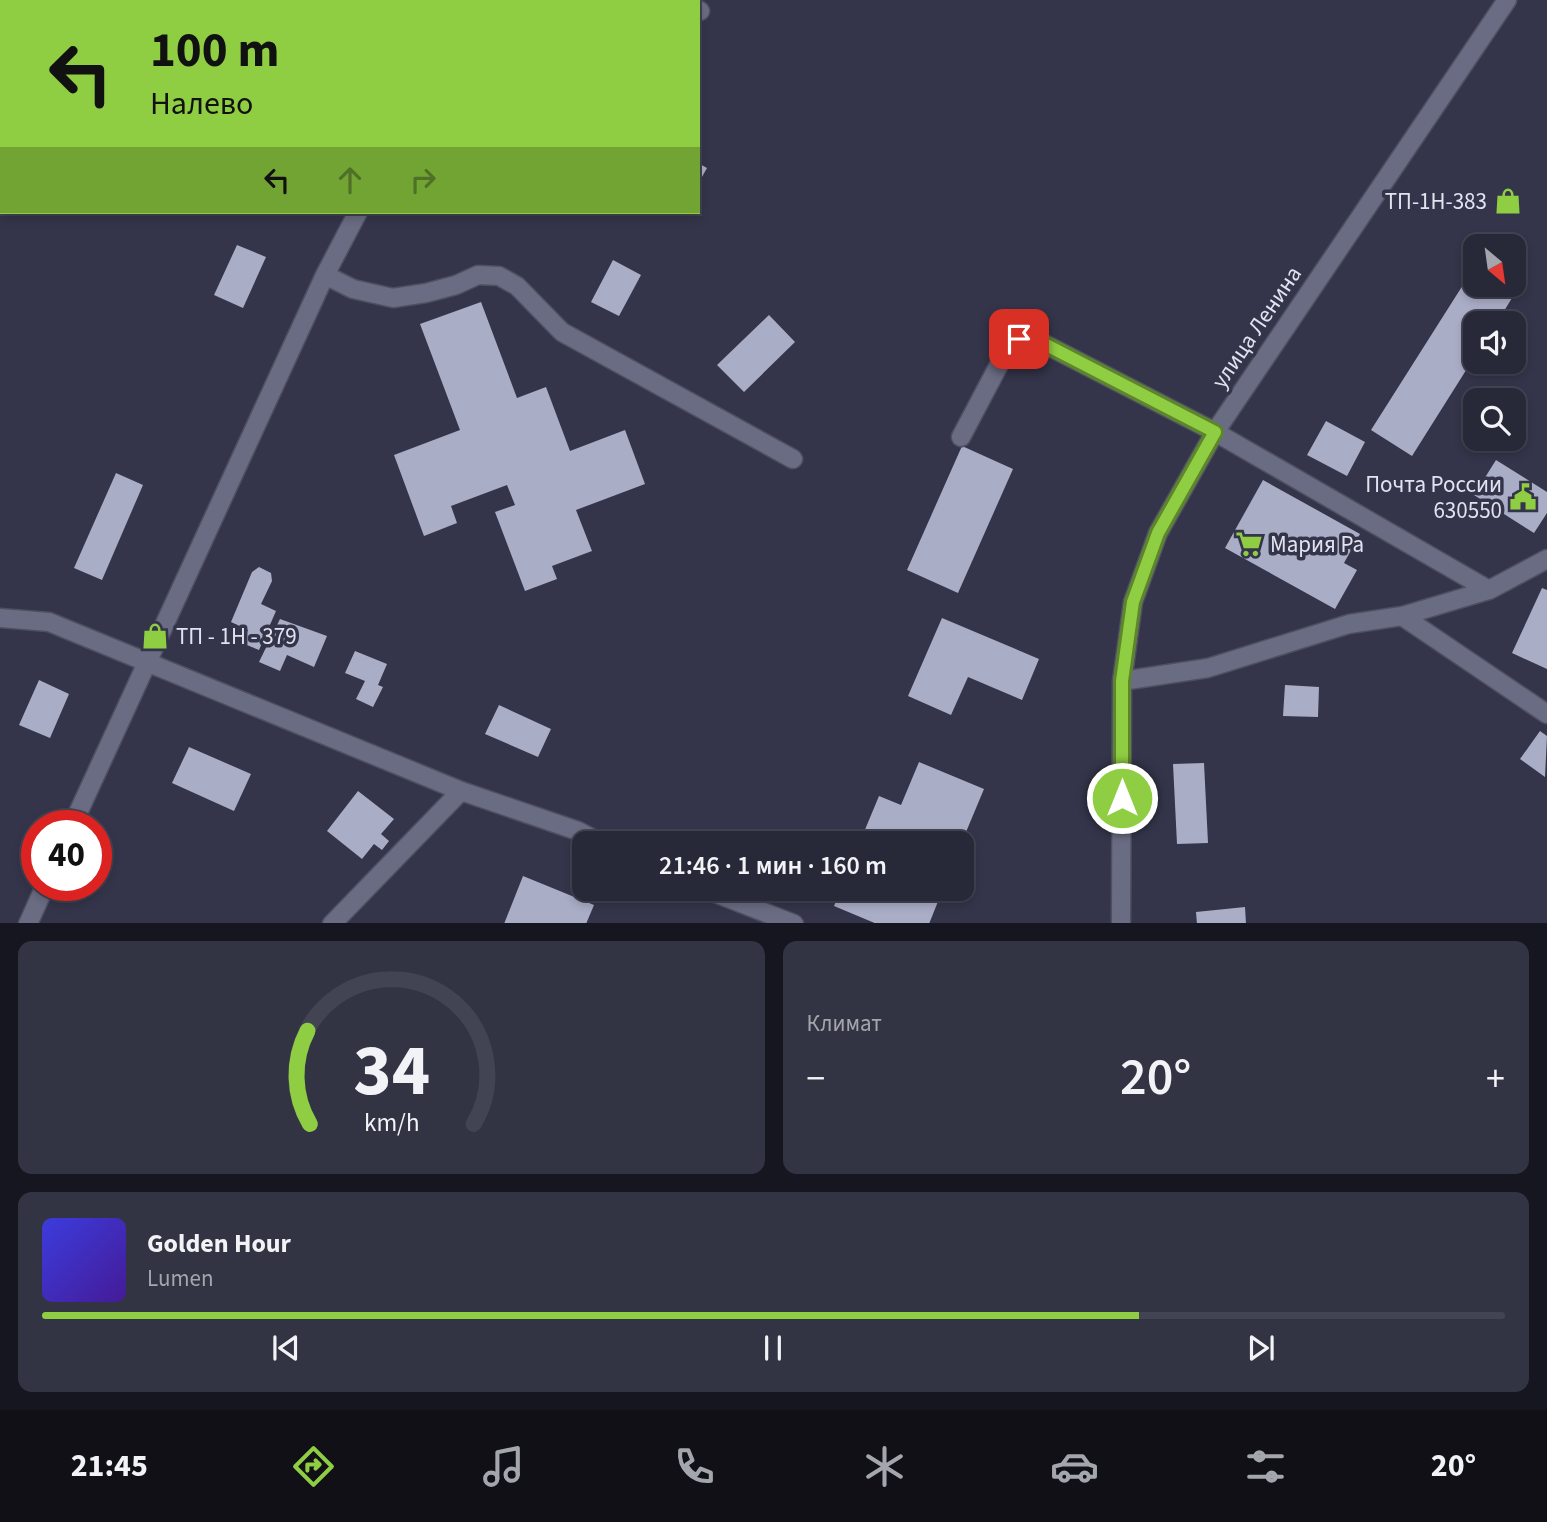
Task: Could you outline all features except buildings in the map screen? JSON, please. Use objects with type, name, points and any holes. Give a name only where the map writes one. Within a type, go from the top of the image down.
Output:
[{"type":"street","name":"улица Ленина","points":[[1121,923],[1122,681],[1133,602],[1158,533],[1215,432],[1507,0]]},
{"type":"street","points":[[79,810],[325,275],[357,214]]},
{"type":"street","points":[[325,275],[353,289],[393,298],[446,288],[478,275],[499,276],[517,286],[562,332],[793,459]]},
{"type":"street","points":[[961,437],[1010,344],[1029,336],[1215,432],[1489,590]]},
{"type":"street","points":[[1122,681],[1208,668],[1349,624],[1402,616],[1489,590],[1547,559]]},
{"type":"street","points":[[1402,616],[1547,714]]},
{"type":"street","points":[[0,618],[49,622],[461,791],[578,831]]},
{"type":"street","points":[[332,923],[461,791]]},
{"type":"street","points":[[28,923],[38,901]]},
{"type":"street","points":[[736,901],[794,923]]},
{"type":"place","name":"ТП-1Н-383","points":[[1508,201]]},
{"type":"place","name":"Почта России 630550","points":[[1523,497]]},
{"type":"place","name":"Мария Ра","points":[[1249,544]]},
{"type":"place","name":"ТП - 1Н - 379","points":[[155,636]]},
{"type":"route","points":[[1019,339],[1029,336],[1215,432],[1158,533],[1133,602],[1122,681],[1122,798]]}]
